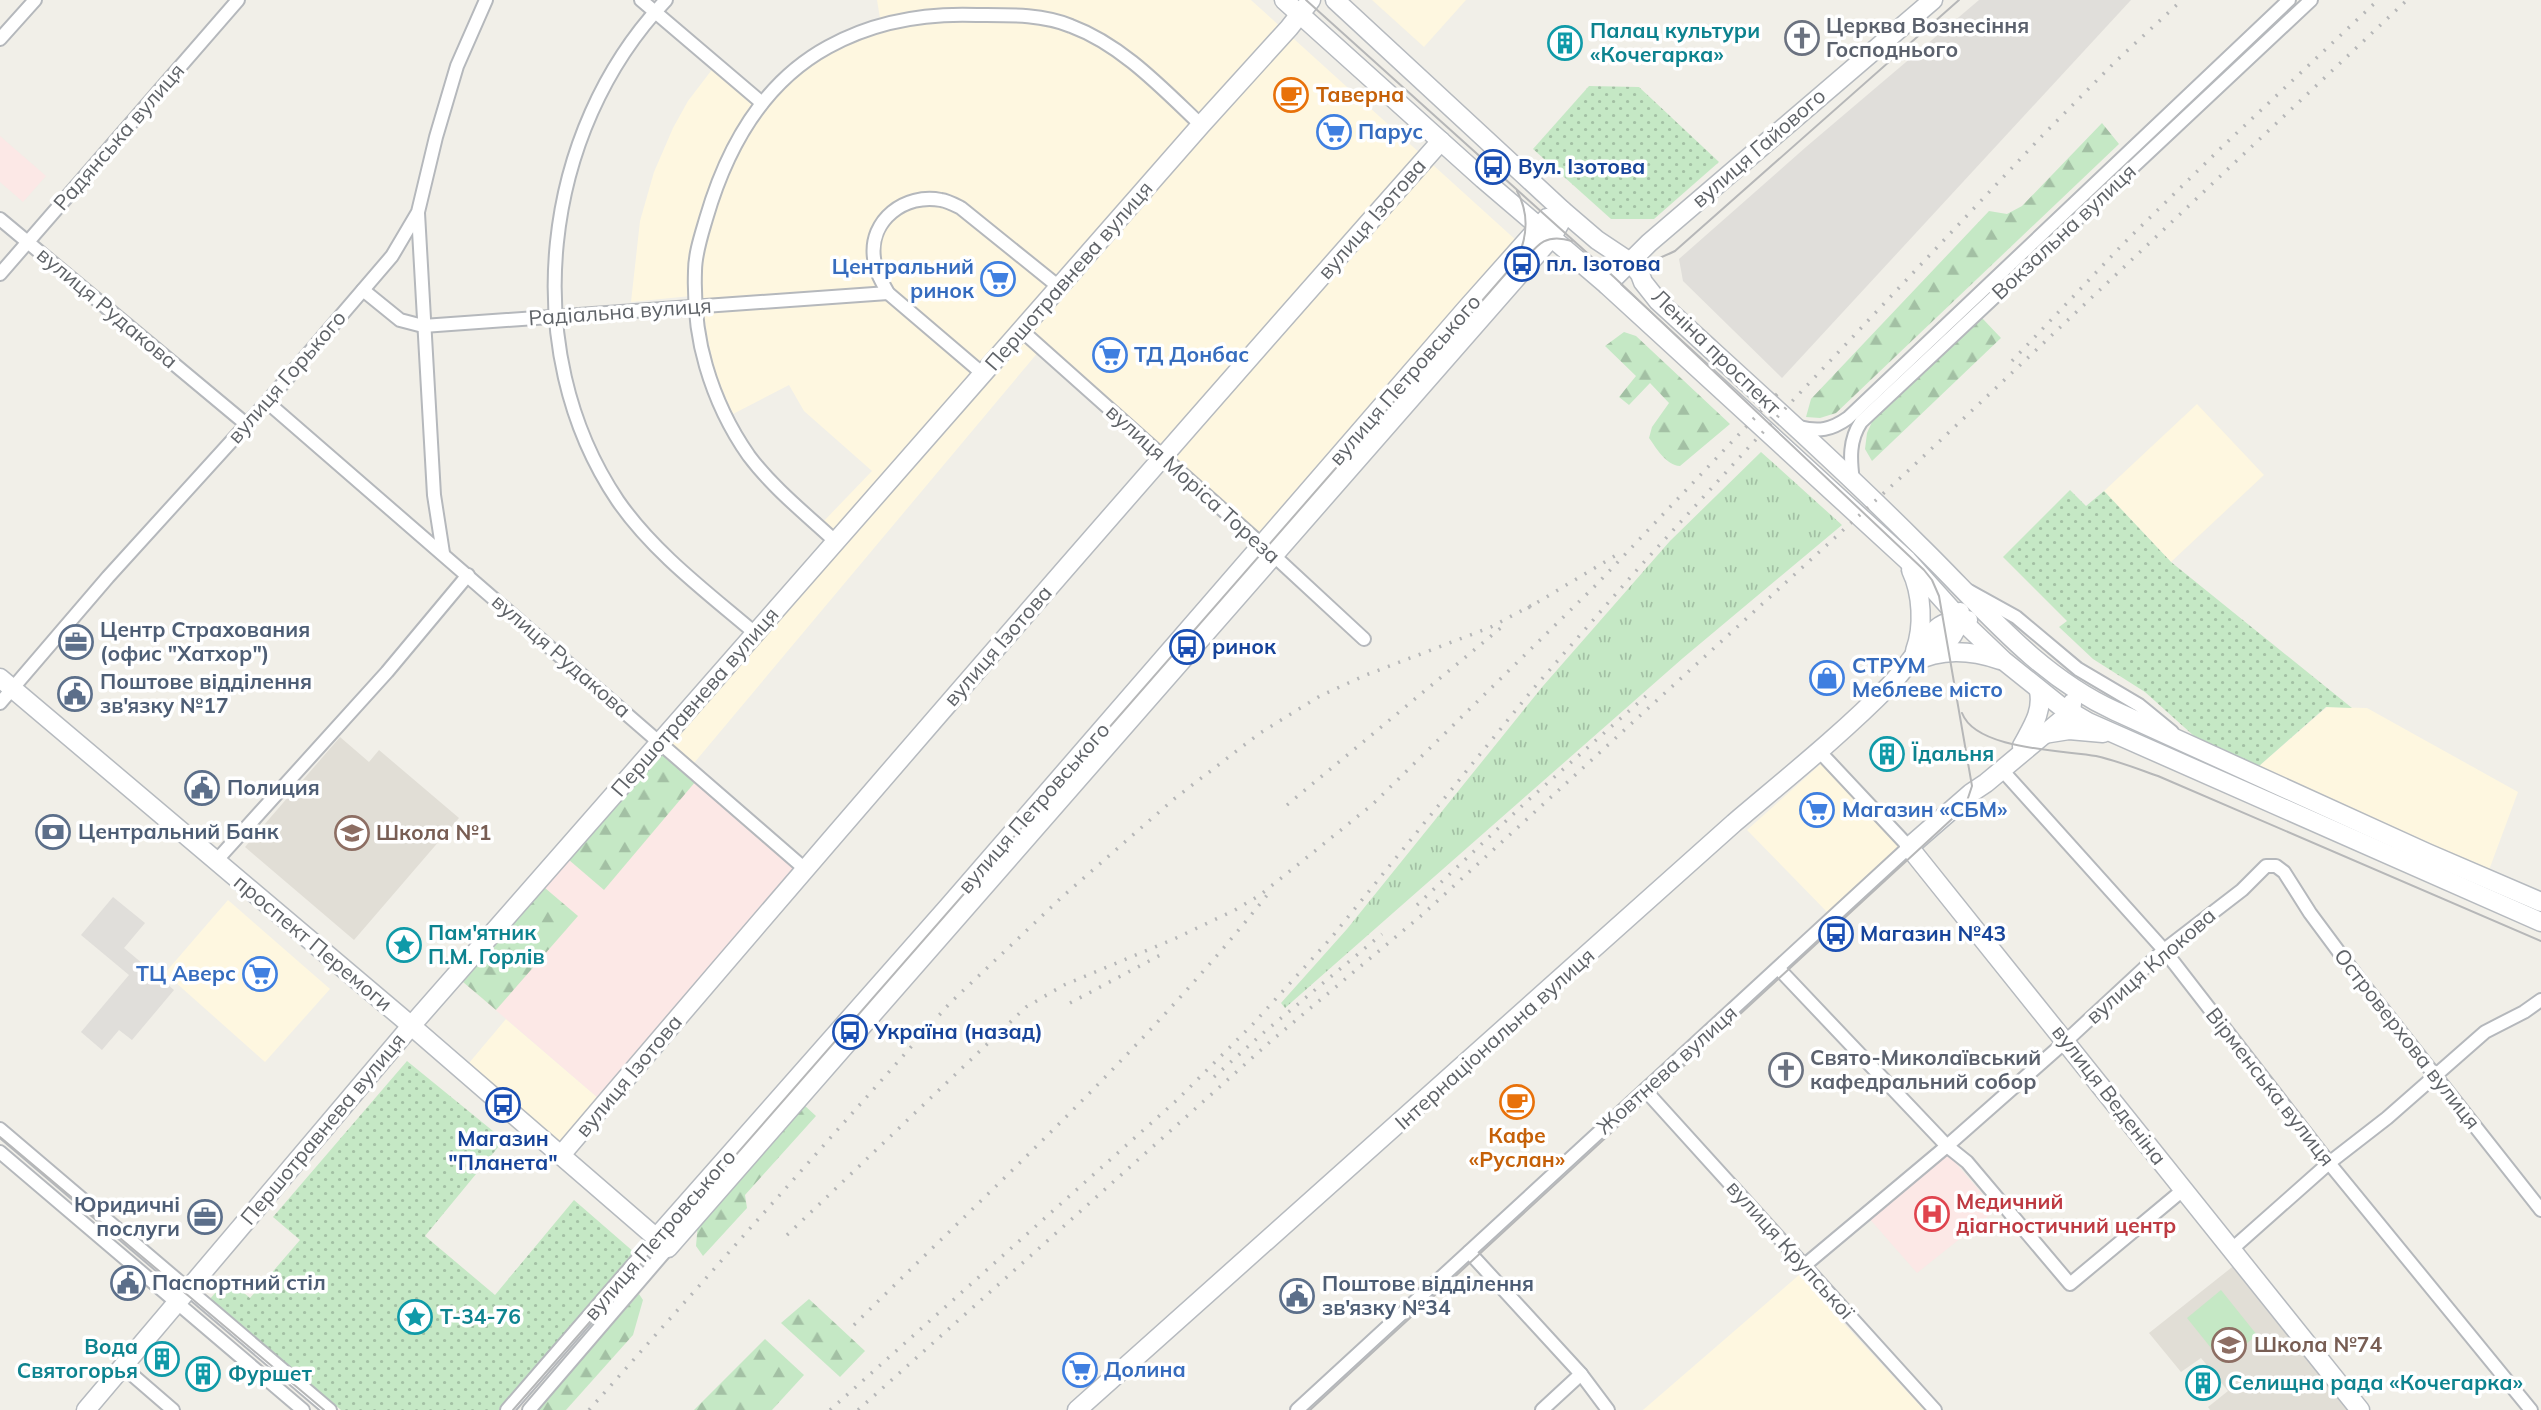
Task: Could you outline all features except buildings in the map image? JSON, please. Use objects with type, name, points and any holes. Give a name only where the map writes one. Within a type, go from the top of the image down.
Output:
[{"type":"main road","name":"Леніна проспект","points":[[1284,0],[1306,7],[1441,141],[1607,285],[1907,560],[1960,619],[2039,691],[2071,712],[2117,735],[2541,922]]},
{"type":"main road","name":"Леніна проспект","points":[[1335,0],[1562,210],[1635,268],[1658,300],[1853,481],[1999,628],[2065,682],[2095,702],[2541,902]]},
{"type":"main road","name":"вулиця Гайового","points":[[1649,243],[1933,0]]},
{"type":"main road","name":"Першотравнева вулиця","points":[[86,1410],[411,1026],[1306,7]]},
{"type":"main road","name":"вулиця Ізотова","points":[[561,1155],[1162,457],[1441,141]]},
{"type":"main road","name":"вулиця Петровського","points":[[662,1243],[1268,550],[1466,309],[1546,232],[1552,213],[1562,210]]},
{"type":"main road","points":[[1597,240],[1627,252],[1639,250],[1649,243]]},
{"type":"main road","points":[[1607,285],[1635,268],[1649,243]]},
{"type":"main road","name":"Леніна проспект","points":[[1907,560],[1920,596],[1918,644],[1909,664]]},
{"type":"main road","points":[[1936,653],[1954,636],[1960,619],[1961,604],[1955,584]]},
{"type":"main road","points":[[1960,619],[1999,628]]},
{"type":"main road","name":"Інтернаціональна вулиця","points":[[1077,1410],[1734,823],[1819,751],[1890,686],[1934,630],[1960,619]]},
{"type":"main road","name":"Інтернаціональна вулиця","points":[[1909,664],[1936,653],[1979,653],[2004,661]]},
{"type":"main road","points":[[2065,682],[2072,698],[2071,712]]},
{"type":"main road","name":"проспект Перемоги","points":[[6,683],[662,1243]]},
{"type":"main road","points":[[2007,765],[2037,718],[2041,702],[2039,691]]},
{"type":"main road","name":"Жовтнева вулиця","points":[[1909,847],[2071,712]]},
{"type":"main road","points":[[2040,736],[2069,730],[2117,735]]},
{"type":"main road","name":"вулиця Веденіна","points":[[1909,847],[2360,1410]]},
{"type":"street","points":[[0,39],[35,0]]},
{"type":"street","name":"Радянська вулиця","points":[[0,274],[237,0]]},
{"type":"street","name":"вулиця Горького","points":[[0,703],[6,683],[108,577],[267,402],[392,256],[418,212],[432,150],[457,66],[486,0]]},
{"type":"street","points":[[641,0],[762,103]]},
{"type":"street","points":[[666,0],[623,54],[607,82],[578,147],[562,200],[556,249],[555,317],[560,363],[579,426],[618,501],[639,528],[677,566],[755,634]]},
{"type":"street","name":"Вокзальна вулиця","points":[[1791,425],[1811,430],[1829,430],[1848,418],[2289,0]]},
{"type":"street","name":"Вокзальна вулиця","points":[[1853,481],[1852,439],[1861,422],[2311,0]]},
{"type":"street","points":[[835,542],[749,456],[717,399],[698,334],[695,269],[711,203],[737,139],[762,103],[796,69],[817,54],[862,32],[914,18],[953,14],[1007,15],[1048,19],[1070,25],[1100,39],[1128,59],[1201,125]]},
{"type":"street","points":[[983,374],[888,293],[878,275],[874,240],[879,225],[888,214],[906,203],[924,199],[942,200],[961,208],[1059,287]]},
{"type":"street","points":[[418,212],[434,495],[443,554]]},
{"type":"street","name":"вулиця Рудакова","points":[[0,219],[246,424]]},
{"type":"street","name":"Радіальна вулиця","points":[[363,290],[400,320],[423,326],[888,293]]},
{"type":"street","name":"вулиця Моріса Тореза","points":[[1021,330],[1364,639]]},
{"type":"street","name":"вулиця Рудакова","points":[[267,402],[805,869]]},
{"type":"street","points":[[216,861],[387,672],[468,575]]},
{"type":"street","points":[[1955,584],[2004,609],[2078,669],[2139,705],[2189,745]]},
{"type":"street","points":[[2053,649],[2065,682]]},
{"type":"street","points":[[1819,751],[1909,847]]},
{"type":"street","name":"Вірменська вулиця","points":[[2007,765],[2164,950],[2329,1163],[2530,1410]]},
{"type":"street","name":"Жовтнева вулиця","points":[[1297,1410],[1909,847]]},
{"type":"street","name":"вулиця Клокова","points":[[1805,1265],[1947,1146],[2164,950],[2242,890],[2266,866],[2276,866]]},
{"type":"street","name":"Островерхова вулиця","points":[[2276,866],[2284,872],[2335,946],[2541,1210]]},
{"type":"street","points":[[1778,968],[1974,1171],[2070,1284],[2184,1189]]},
{"type":"street","points":[[2232,1249],[2329,1163],[2387,1118],[2485,1032],[2541,1000]]},
{"type":"street","name":"вулиця Крупської","points":[[1645,1090],[1935,1410]]},
{"type":"street","points":[[0,1129],[303,1410]]},
{"type":"street","points":[[0,1152],[330,1410]]},
{"type":"street","name":"вулиця Петровського","points":[[507,1410],[662,1243]]},
{"type":"street","name":"вулиця Петровського","points":[[529,1410],[662,1243]]},
{"type":"street","points":[[1469,1252],[1581,1374],[1608,1410]]},
{"type":"street","points":[[122,1366],[173,1410]]},
{"type":"street","points":[[1542,1410],[1581,1374]]},
{"type":"shaded area","name":"Центральний ринок","points":[[877,0],[1251,0],[1518,242],[1263,536],[1045,344],[694,763],[670,742],[840,542],[822,523],[872,471],[804,411],[789,385],[733,414],[716,375],[701,295],[631,302],[640,221],[654,172],[673,128],[688,101],[714,67],[763,109],[792,79],[822,56],[882,30]]},
{"type":"shaded area","points":[[1372,0],[1466,0],[1424,47]]},
{"type":"shaded area","points":[[1979,0],[2131,0],[1782,378],[1683,281],[1679,259]]},
{"type":"shaded area","points":[[0,136],[46,176],[23,202],[0,182]]},
{"type":"shaded area","points":[[2197,404],[2264,475],[2171,562],[2104,491]]},
{"type":"shaded area","points":[[2327,707],[2367,708],[2518,792],[2489,870],[2259,766]]},
{"type":"shaded area","name":"Школа №1","points":[[340,737],[369,762],[379,750],[459,818],[354,940],[245,847]]},
{"type":"shaded area","points":[[662,752],[796,867],[597,1097],[463,982]]},
{"type":"shaded area","points":[[1823,762],[1901,847],[1828,913],[1747,830]]},
{"type":"shaded area","points":[[113,897],[145,923],[124,948],[174,990],[132,1040],[119,1030],[102,1050],[81,1032],[129,975],[81,935]]},
{"type":"shaded area","points":[[228,900],[330,989],[265,1062],[165,973]]},
{"type":"shaded area","points":[[506,1019],[597,1097],[559,1142],[469,1063]]},
{"type":"shaded area","name":"Медичний діагностичний центр","points":[[1948,1154],[1996,1210],[1917,1273],[1868,1217]]},
{"type":"shaded area","name":"Школа №74","points":[[2236,1264],[2351,1410],[2210,1410],[2208,1407],[2228,1391],[2201,1358],[2181,1372],[2149,1333]]},
{"type":"shaded area","points":[[1799,1275],[1924,1410],[1643,1410]]},
{"type":"green space","points":[[1589,86],[1639,87],[1719,162],[1654,219],[1611,219],[1533,149]]},
{"type":"green space","points":[[2102,123],[2119,144],[1836,413],[1820,418],[1806,417],[1811,399],[1989,211],[2007,214],[2022,206]]},
{"type":"green space","points":[[1982,318],[2001,338],[1872,461],[1865,449],[1867,433],[1875,415]]},
{"type":"green space","points":[[1624,332],[1636,336],[1730,424],[1680,466],[1666,460],[1649,438],[1652,427],[1669,403],[1650,383],[1629,405],[1619,397],[1636,376],[1605,346]]},
{"type":"green space","points":[[1761,452],[1842,525],[1683,658],[1285,1008],[1281,1003],[1347,929],[1543,686],[1670,541]]},
{"type":"green space","points":[[2070,490],[2086,506],[2104,491],[2171,562],[2352,708],[2326,707],[2259,766],[2194,736],[2145,692],[2093,659],[2059,627],[2067,621],[2003,557]]},
{"type":"green space","points":[[662,752],[696,781],[604,890],[569,860]]},
{"type":"green space","points":[[545,888],[578,916],[496,1010],[463,982]]},
{"type":"green space","points":[[407,1061],[504,1140],[425,1236],[495,1295],[574,1200],[635,1253],[499,1410],[341,1410],[210,1299],[227,1279],[250,1298],[300,1240],[273,1217]]},
{"type":"green space","points":[[804,1105],[816,1116],[745,1195],[747,1208],[703,1256],[696,1246],[698,1223]]},
{"type":"green space","points":[[2221,1290],[2257,1335],[2223,1363],[2187,1318]]},
{"type":"green space","points":[[639,1294],[643,1300],[633,1335],[566,1410],[537,1410]]},
{"type":"green space","points":[[809,1299],[865,1351],[840,1377],[781,1323]]},
{"type":"green space","points":[[765,1339],[804,1375],[772,1410],[694,1410]]},
{"type":"tram line","points":[[1306,0],[1614,277],[1924,570],[1939,596],[1972,786],[1965,807],[1310,1410]]},
{"type":"tram line","points":[[1598,261],[1619,265],[1638,264],[1675,251],[1959,0]]},
{"type":"tram line","points":[[513,1410],[1515,263],[1525,227],[1524,209],[1517,191]]},
{"type":"tram line","points":[[1519,267],[1547,240],[1554,238],[1572,241]]},
{"type":"tram line","points":[[1962,713],[1970,725],[2002,741],[2042,750],[2096,756],[2158,776],[2541,941]]},
{"type":"tram line","points":[[0,1137],[324,1410]]},
{"type":"railway","points":[[830,1410],[1177,1100],[1253,1024],[1331,938],[1533,689],[1635,572],[2042,136],[2115,62],[2182,0]]},
{"type":"railway","points":[[2012,361],[2124,243],[2378,0]]},
{"type":"railway","points":[[858,1410],[1271,1041],[1422,915],[1910,469],[2407,0]]},
{"type":"railway","points":[[787,1235],[1026,1007],[1064,985],[1235,910],[1260,895],[1373,804],[1596,585],[1781,390]]},
{"type":"railway","points":[[1528,608],[1618,554]]},
{"type":"railway","points":[[589,1410],[950,1003],[1062,897],[1174,799],[1260,733],[1320,696],[1366,675],[1491,627],[1534,604]]},
{"type":"railway","points":[[1287,805],[1503,626]]},
{"type":"railway","points":[[1417,905],[1525,803],[1647,695]]},
{"type":"railway","points":[[854,1325],[1120,1062],[1220,952],[1268,894]]},
{"type":"railway","points":[[1214,1077],[1382,934]]},
{"type":"railway","points":[[1070,1003],[1166,952]]},
{"type":"place","name":"Церква Вознесіння Господнього","points":[[1802,38]]},
{"type":"place","name":"Палац культури «Кочегарка»","points":[[1565,43]]},
{"type":"place","name":"Таверна","points":[[1291,95]]},
{"type":"place","name":"Парус","points":[[1334,132]]},
{"type":"place","name":"Вул. Ізотова","points":[[1493,167]]},
{"type":"place","name":"пл. Ізотова","points":[[1522,264]]},
{"type":"place","name":"Центральний ринок","points":[[998,279]]},
{"type":"place","name":"ТД Донбас","points":[[1110,355]]},
{"type":"place","name":"Центр Страхования (офис \"Хатхор\")","points":[[76,642]]},
{"type":"place","name":"ринок","points":[[1187,647]]},
{"type":"place","name":"СТРУМ Меблеве місто","points":[[1827,678]]},
{"type":"place","name":"Поштове відділення зв'язку №17","points":[[75,694]]},
{"type":"place","name":"Їдальня","points":[[1887,754]]},
{"type":"place","name":"Полиция","points":[[202,788]]},
{"type":"place","name":"Магазин «СБМ»","points":[[1817,810]]},
{"type":"place","name":"Центральний Банк","points":[[53,832]]},
{"type":"place","name":"Школа №1","points":[[352,833]]},
{"type":"place","name":"Магазин №43","points":[[1836,934]]},
{"type":"place","name":"Пам'ятник П.М. Горлів","points":[[404,945]]},
{"type":"place","name":"ТЦ Аверс","points":[[260,974]]},
{"type":"place","name":"Україна (назад)","points":[[850,1032]]},
{"type":"place","name":"Свято-Миколаївський кафедральний собор","points":[[1786,1070]]},
{"type":"place","name":"Кафе «Руслан»","points":[[1517,1102]]},
{"type":"place","name":"Магазин \"Планета\"","points":[[503,1105]]},
{"type":"place","name":"Медичний діагностичний центр","points":[[1932,1214]]},
{"type":"place","name":"Юридичні послуги","points":[[205,1217]]},
{"type":"place","name":"Паспортний стіл","points":[[128,1283]]},
{"type":"place","name":"Поштове відділення зв'язку №34","points":[[1297,1296]]},
{"type":"place","name":"Т-34-76","points":[[415,1317]]},
{"type":"place","name":"Школа №74","points":[[2229,1345]]},
{"type":"place","name":"Вода Святогорья","points":[[162,1359]]},
{"type":"place","name":"Долина","points":[[1080,1370]]},
{"type":"place","name":"Фуршет","points":[[203,1374]]},
{"type":"place","name":"Селищна рада «Кочегарка»","points":[[2203,1383]]}]
